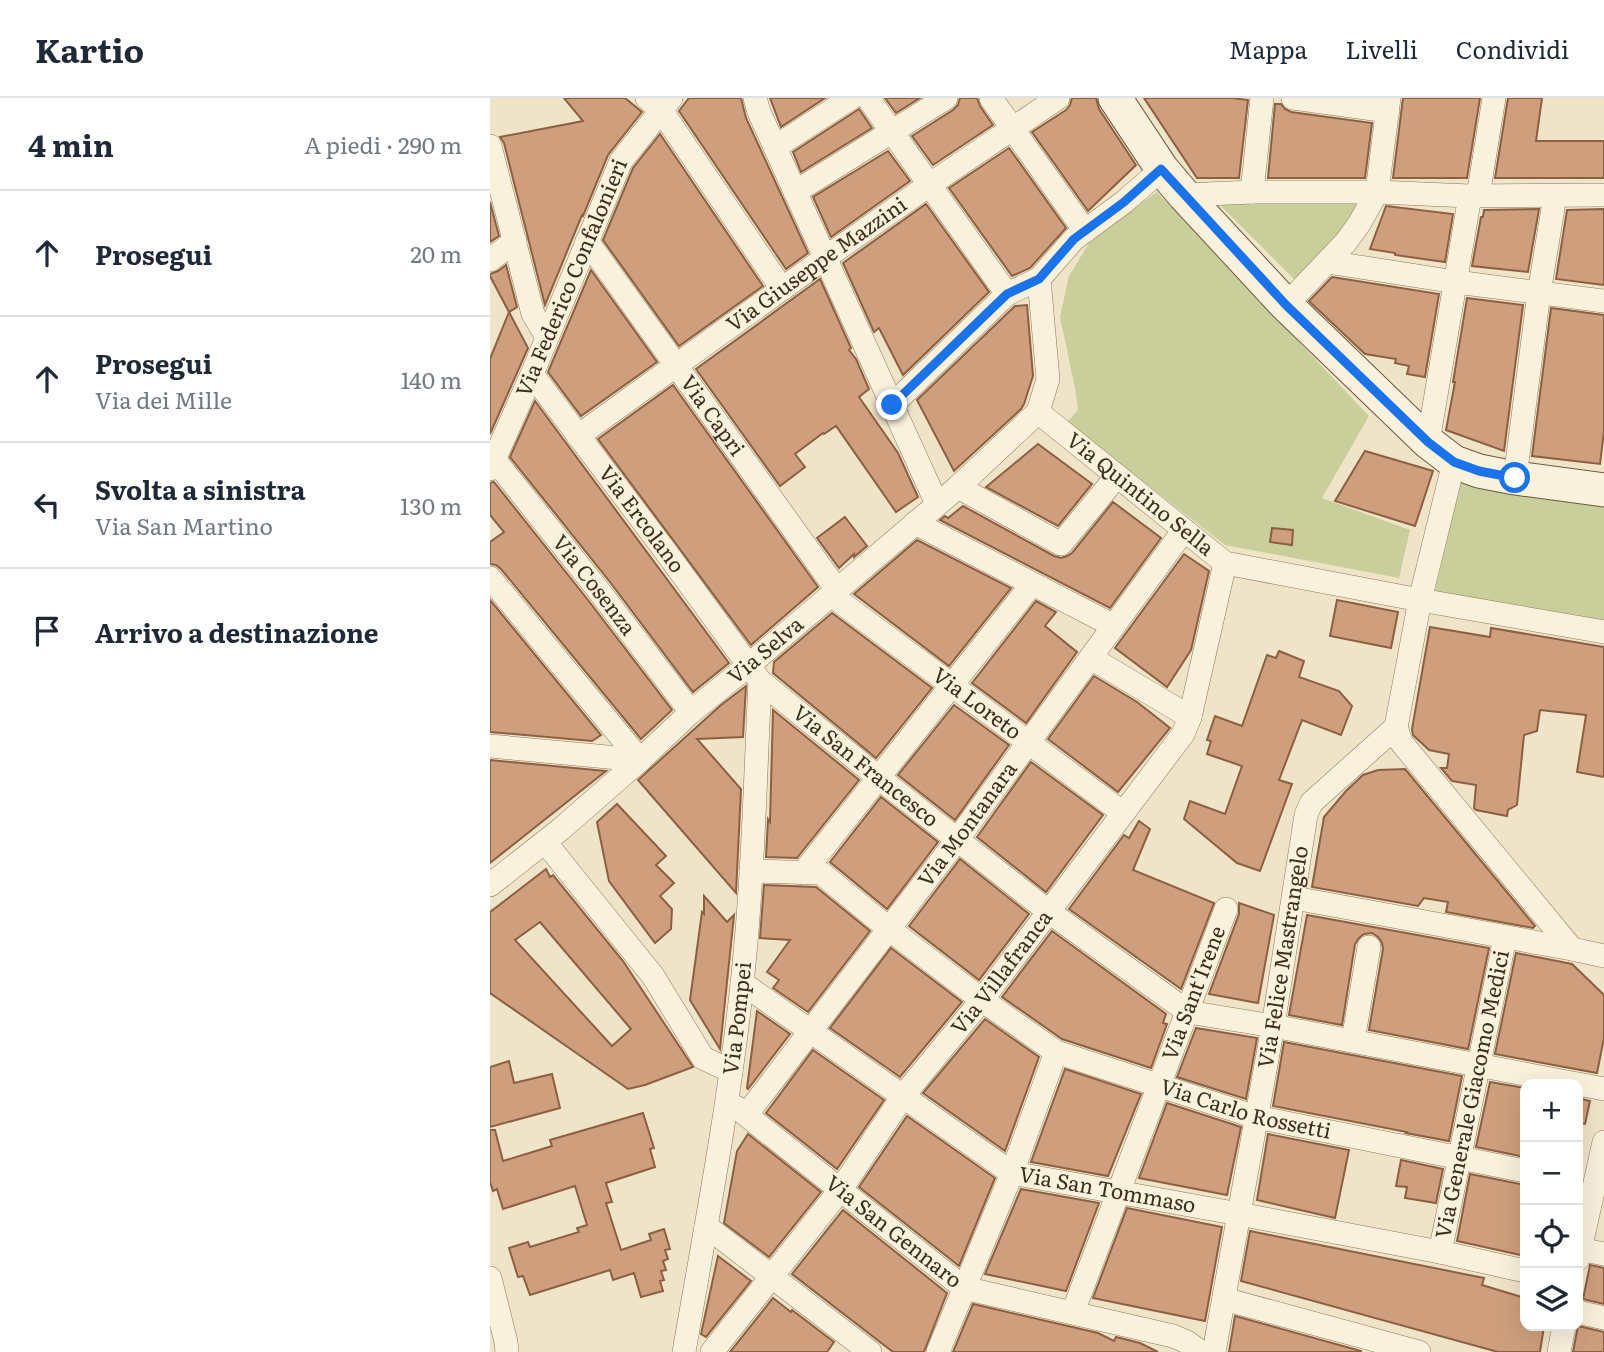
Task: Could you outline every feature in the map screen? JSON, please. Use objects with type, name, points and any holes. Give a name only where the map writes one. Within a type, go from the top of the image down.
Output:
[{"type":"street","points":[[755,98],[937,504]]},
{"type":"street","points":[[775,147],[851,98]]},
{"type":"street","points":[[868,98],[1007,294]]},
{"type":"street","points":[[795,192],[946,98]]},
{"type":"street","points":[[991,98],[1086,231]]},
{"type":"street","name":"Via Giuseppe Mazzini","points":[[578,436],[825,258],[1058,98]]},
{"type":"street","points":[[1115,98],[1161,169],[1184,195],[1286,305],[1428,442],[1454,462],[1479,471],[1604,490]]},
{"type":"street","points":[[1252,192],[1262,98]]},
{"type":"street","points":[[1286,305],[1346,242],[1377,192],[1388,105],[1293,98]]},
{"type":"street","points":[[1428,442],[1456,282],[1494,98]]},
{"type":"street","points":[[660,102],[782,289]]},
{"type":"street","name":"Via Federico Confalonieri","points":[[492,464],[621,161],[660,102]]},
{"type":"street","points":[[490,146],[533,314],[547,337]]},
{"type":"street","points":[[892,405],[1007,294],[1039,279],[1074,239],[1124,202],[1161,169]]},
{"type":"street","points":[[1184,195],[1252,192],[1377,192],[1474,196],[1604,195]]},
{"type":"street","points":[[1515,478],[1539,293],[1555,195]]},
{"type":"street","points":[[490,260],[515,241]]},
{"type":"street","name":"Via Capri","points":[[587,241],[834,592]]},
{"type":"street","points":[[1327,262],[1604,301]]},
{"type":"street","points":[[1038,412],[1048,379],[1039,279]]},
{"type":"street","name":"Via Ercolano","points":[[532,374],[755,673]]},
{"type":"street","name":"Via Quintino Sella","points":[[1038,412],[1225,563],[1604,632]]},
{"type":"street","name":"Via Selva","points":[[490,885],[545,842],[691,712],[755,673],[834,592],[958,487],[1038,412]]},
{"type":"street","points":[[1454,462],[1420,600],[1395,727],[1401,742],[1572,949]]},
{"type":"street","name":"Via Cosenza","points":[[492,464],[599,591],[691,712]]},
{"type":"street","points":[[958,487],[1061,544],[1116,476]]},
{"type":"street","points":[[915,523],[1114,626]]},
{"type":"street","name":"Via Montanara","points":[[747,1114],[957,840],[1184,530]]},
{"type":"street","name":"Via Villafranca","points":[[712,1352],[841,1189],[903,1096],[982,1000],[1183,734],[1190,717],[1225,563]]},
{"type":"street","points":[[490,578],[640,760]]},
{"type":"street","points":[[803,873],[1032,584]]},
{"type":"street","name":"Via Loreto","points":[[834,592],[952,686],[1123,813]]},
{"type":"street","points":[[1091,658],[1190,717]]},
{"type":"street","name":"Via San Francesco","points":[[755,673],[957,840],[1048,911],[1188,1012],[1550,1079]]},
{"type":"street","name":"Via Pompei","points":[[684,1352],[727,1101],[742,983],[751,871],[755,673]]},
{"type":"street","name":"Via Felice Mastrangelo","points":[[1214,1352],[1273,1026],[1306,815],[1311,803],[1395,727]]},
{"type":"street","points":[[490,746],[640,760]]},
{"type":"street","points":[[545,842],[653,976],[703,1058],[731,1071]]},
{"type":"street","name":"Via Carlo Rossetti","points":[[751,871],[821,873],[982,1000],[1056,1052],[1256,1117],[1520,1170]]},
{"type":"street","points":[[1294,898],[1604,956]]},
{"type":"street","name":"Via Sant'Irene","points":[[1073,1312],[1226,909]]},
{"type":"street","name":"Via Generale Giacomo Medici","points":[[1440,1252],[1505,938]]},
{"type":"street","points":[[1353,1041],[1369,947]]},
{"type":"street","name":"Via San Tommaso","points":[[742,983],[1012,1173],[1440,1252],[1520,1271]]},
{"type":"street","points":[[938,1352],[1012,1173],[1056,1052]]},
{"type":"street","name":"Via San Francesco","points":[[1583,1085],[1604,1089]]},
{"type":"street","name":"Via San Gennaro","points":[[727,1101],[747,1114],[964,1288],[1073,1312],[1158,1343],[1173,1336],[1201,1352]]},
{"type":"street","points":[[1583,1232],[1592,1184],[1604,1142]]},
{"type":"street","points":[[706,1226],[772,1276],[845,1344],[870,1352]]},
{"type":"street","points":[[1583,1254],[1604,1254]]},
{"type":"street","points":[[490,1278],[507,1352]]},
{"type":"street","points":[[1224,1299],[1419,1352]]},
{"type":"street","points":[[1583,1313],[1604,1318]]},
{"type":"street","points":[[1559,1352],[1563,1331]]},
{"type":"green space","points":[[1157,192],[1369,416],[1322,498],[1410,530],[1399,578],[1225,545],[1067,422],[1078,410],[1060,317],[1069,276],[1092,238]]},
{"type":"green space","points":[[1216,201],[1359,201],[1338,242],[1295,280]]},
{"type":"green space","points":[[1461,482],[1604,505],[1604,621],[1434,595]]},
{"type":"building","points":[[564,98],[625,98],[642,112],[608,155],[545,305],[504,143],[500,137],[583,121]]},
{"type":"building","points":[[689,98],[741,98],[746,118],[808,253],[786,269],[679,111]]},
{"type":"building","points":[[770,98],[825,98],[781,127]]},
{"type":"building","points":[[885,98],[920,98],[896,113]]},
{"type":"building","points":[[960,98],[977,98],[993,125],[933,165],[912,136],[953,110]]},
{"type":"building","points":[[1072,98],[1096,98],[1099,109],[1136,165],[1088,211],[1032,132],[1066,110]]},
{"type":"building","points":[[1144,98],[1248,100],[1239,178],[1197,178]]},
{"type":"building","points":[[1403,98],[1480,98],[1467,178],[1393,178]]},
{"type":"building","points":[[1508,98],[1542,98],[1536,141],[1604,141],[1604,178],[1495,178]]},
{"type":"building","points":[[1275,104],[1281,104],[1291,112],[1372,123],[1365,178],[1268,178]]},
{"type":"building","points":[[859,109],[872,128],[801,172],[793,152]]},
{"type":"building","points":[[660,134],[763,286],[679,346],[603,240],[633,168]]},
{"type":"building","points":[[1009,148],[1066,228],[1030,268],[1012,276],[949,188]]},
{"type":"building","points":[[888,151],[910,181],[831,237],[813,197]]},
{"type":"building","points":[[490,202],[499,236],[490,242]]},
{"type":"building","points":[[926,204],[989,292],[903,375],[879,328],[874,332],[843,263]]},
{"type":"building","points":[[1386,206],[1453,214],[1445,262],[1370,249]]},
{"type":"building","points":[[1539,209],[1528,272],[1472,266],[1484,210]]},
{"type":"building","points":[[1604,209],[1604,285],[1556,279],[1567,210]]},
{"type":"building","points":[[506,265],[517,307],[509,312],[490,276]]},
{"type":"building","points":[[591,270],[657,362],[581,416],[548,372]]},
{"type":"building","points":[[1332,277],[1439,294],[1425,377],[1407,374],[1409,366],[1395,363],[1396,359],[1365,354],[1309,301]]},
{"type":"building","points":[[820,279],[851,348],[849,350],[856,359],[869,389],[859,397],[898,453],[918,497],[896,512],[836,426],[795,454],[805,467],[780,486],[696,369]]},
{"type":"building","points":[[1467,298],[1523,305],[1504,451],[1446,430]]},
{"type":"building","points":[[1027,305],[1033,376],[1024,404],[954,471],[917,400],[1015,306]]},
{"type":"building","points":[[1551,308],[1604,315],[1604,431],[1600,464],[1532,456]]},
{"type":"building","points":[[509,312],[528,348],[490,434],[490,359]]},
{"type":"building","points":[[673,385],[818,587],[751,645],[598,439]]},
{"type":"building","points":[[535,401],[729,663],[693,692],[510,457]]},
{"type":"building","points":[[1038,444],[1092,484],[1058,526],[986,487]]},
{"type":"building","points":[[1365,451],[1433,471],[1415,526],[1335,501]]},
{"type":"building","points":[[494,482],[672,710],[641,739],[501,569],[490,564],[490,542],[504,532],[490,515],[490,483]]},
{"type":"building","points":[[1113,502],[1161,538],[1110,608],[940,520],[945,516],[948,518],[963,506],[1061,558],[1072,553]]},
{"type":"building","points":[[845,517],[867,546],[839,568],[817,538]]},
{"type":"building","points":[[1272,528],[1293,530],[1292,545],[1270,542]]},
{"type":"building","points":[[917,540],[1011,588],[949,666],[854,594]]},
{"type":"building","points":[[1184,554],[1209,571],[1191,650],[1167,687],[1115,648]]},
{"type":"building","points":[[490,600],[601,735],[592,741],[490,732]]},
{"type":"building","points":[[1337,600],[1398,612],[1391,648],[1330,636]]},
{"type":"building","points":[[1036,601],[1056,612],[1045,626],[1077,652],[1026,723],[972,683]]},
{"type":"building","points":[[832,613],[932,688],[876,758],[773,673],[774,662]]},
{"type":"building","points":[[1430,627],[1490,637],[1491,628],[1604,647],[1604,777],[1577,772],[1586,715],[1540,710],[1537,731],[1524,735],[1517,805],[1508,810],[1507,816],[1476,810],[1476,785],[1452,781],[1441,768],[1447,768],[1449,754],[1429,750],[1413,735]]},
{"type":"building","points":[[1279,651],[1304,661],[1299,677],[1339,691],[1352,706],[1341,735],[1302,720],[1279,780],[1292,784],[1260,871],[1237,863],[1184,819],[1190,801],[1225,814],[1242,766],[1207,754],[1211,741],[1207,740],[1215,716],[1242,726],[1267,655],[1276,658]]},
{"type":"building","points":[[1094,676],[1137,702],[1170,728],[1118,792],[1048,739]]},
{"type":"building","points":[[746,686],[743,737],[697,739],[741,789],[736,893],[638,780]]},
{"type":"building","points":[[954,705],[1009,745],[955,820],[898,775]]},
{"type":"building","points":[[773,710],[859,780],[797,858],[766,857],[768,819],[770,822]]},
{"type":"building","points":[[490,760],[606,771],[490,863]]},
{"type":"building","points":[[1031,762],[1103,815],[1046,892],[977,837]]},
{"type":"building","points":[[1405,769],[1535,926],[1533,928],[1446,912],[1448,902],[1424,898],[1418,906],[1312,887],[1324,817],[1363,775],[1378,770]]},
{"type":"building","points":[[881,797],[938,842],[887,909],[830,862]]},
{"type":"building","points":[[617,804],[666,856],[656,865],[674,883],[660,896],[672,909],[671,929],[655,943],[609,881],[597,822]]},
{"type":"building","points":[[1139,821],[1150,829],[1133,870],[1214,903],[1181,989],[1069,909],[1124,835],[1129,838]]},
{"type":"building","points":[[960,859],[1029,914],[979,980],[909,926]]},
{"type":"building","points":[[546,869],[623,961],[693,1067],[628,1089],[490,993],[490,912]],"holes":[[[540,922],[631,1029],[612,1046],[515,940]]]},
{"type":"building","points":[[764,885],[816,887],[870,931],[808,1012],[773,988],[779,980],[767,972],[790,940],[760,938]]},
{"type":"building","points":[[704,896],[727,922],[734,915],[720,1049],[690,1000],[702,912],[704,914]]},
{"type":"building","points":[[1239,903],[1274,915],[1258,1003],[1209,994],[1239,914]]},
{"type":"building","points":[[1307,915],[1489,948],[1468,1049],[1369,1030],[1383,949],[1378,937],[1372,933],[1364,934],[1355,944],[1342,1025],[1289,1015]]},
{"type":"building","points":[[1052,931],[1166,1014],[1163,1023],[1167,1024],[1151,1068],[1062,1039],[1002,997]]},
{"type":"building","points":[[891,948],[962,1002],[900,1077],[830,1028]]},
{"type":"building","points":[[1516,953],[1572,964],[1604,995],[1604,1038],[1597,1073],[1495,1054]]},
{"type":"building","points":[[757,1011],[790,1034],[748,1089],[747,1088]]},
{"type":"building","points":[[985,1019],[1039,1057],[1005,1151],[923,1093]]},
{"type":"building","points":[[1196,1028],[1257,1038],[1246,1099],[1177,1077]]},
{"type":"building","points":[[1284,1042],[1462,1076],[1449,1141],[1273,1106]]},
{"type":"building","points":[[813,1050],[884,1100],[837,1169],[766,1113]]},
{"type":"building","points":[[509,1061],[514,1083],[552,1074],[560,1108],[490,1127],[490,1067]]},
{"type":"building","points":[[1065,1069],[1141,1094],[1108,1176],[1031,1162]]},
{"type":"building","points":[[1490,1082],[1520,1087],[1520,1156],[1476,1147]]},
{"type":"building","points":[[1583,1099],[1590,1101],[1583,1124]]},
{"type":"building","points":[[1167,1103],[1241,1127],[1227,1195],[1139,1178]]},
{"type":"building","points":[[643,1113],[654,1148],[650,1149],[655,1167],[606,1183],[612,1202],[606,1203],[621,1250],[651,1240],[649,1234],[664,1229],[670,1249],[665,1250],[668,1259],[663,1261],[666,1270],[661,1271],[663,1291],[641,1297],[634,1273],[613,1280],[610,1270],[530,1295],[523,1276],[518,1277],[509,1248],[528,1242],[530,1247],[579,1232],[577,1228],[587,1225],[575,1186],[503,1209],[497,1189],[493,1191],[490,1182],[490,1130],[495,1130],[503,1161],[552,1146],[550,1140]]},
{"type":"building","points":[[907,1116],[995,1178],[959,1266],[859,1187]]},
{"type":"building","points":[[748,1134],[821,1192],[769,1257],[724,1223],[737,1151]]},
{"type":"building","points":[[1268,1134],[1349,1150],[1335,1218],[1257,1200]]},
{"type":"building","points":[[1401,1160],[1443,1169],[1436,1203],[1405,1198],[1407,1187],[1396,1186]]},
{"type":"building","points":[[1470,1174],[1520,1184],[1520,1255],[1457,1241]]},
{"type":"building","points":[[1021,1189],[1099,1203],[1066,1291],[985,1274]]},
{"type":"building","points":[[1127,1208],[1222,1227],[1205,1321],[1093,1298]]},
{"type":"building","points":[[843,1210],[947,1293],[924,1352],[893,1352],[792,1274]]},
{"type":"building","points":[[1250,1231],[1484,1278],[1482,1285],[1520,1296],[1520,1331],[1543,1331],[1540,1352],[1498,1352],[1241,1281]]},
{"type":"building","points":[[718,1256],[751,1281],[706,1337],[701,1334]]},
{"type":"building","points":[[1590,1265],[1604,1268],[1604,1304],[1583,1299]]},
{"type":"building","points":[[773,1298],[834,1342],[827,1352],[730,1352]]},
{"type":"building","points":[[973,1304],[1098,1333],[1114,1341],[1116,1337],[1140,1343],[1158,1352],[953,1352]]},
{"type":"building","points":[[1235,1316],[1361,1351],[1361,1352],[1229,1352]]},
{"type":"building","points":[[1583,1327],[1604,1332],[1604,1352],[1573,1352],[1577,1331],[1583,1331]]},
{"type":"route","points":[[892,405],[1007,294],[1039,279],[1074,239],[1124,202],[1161,169],[1286,305],[1428,442],[1454,462],[1479,471],[1515,478]]}]
